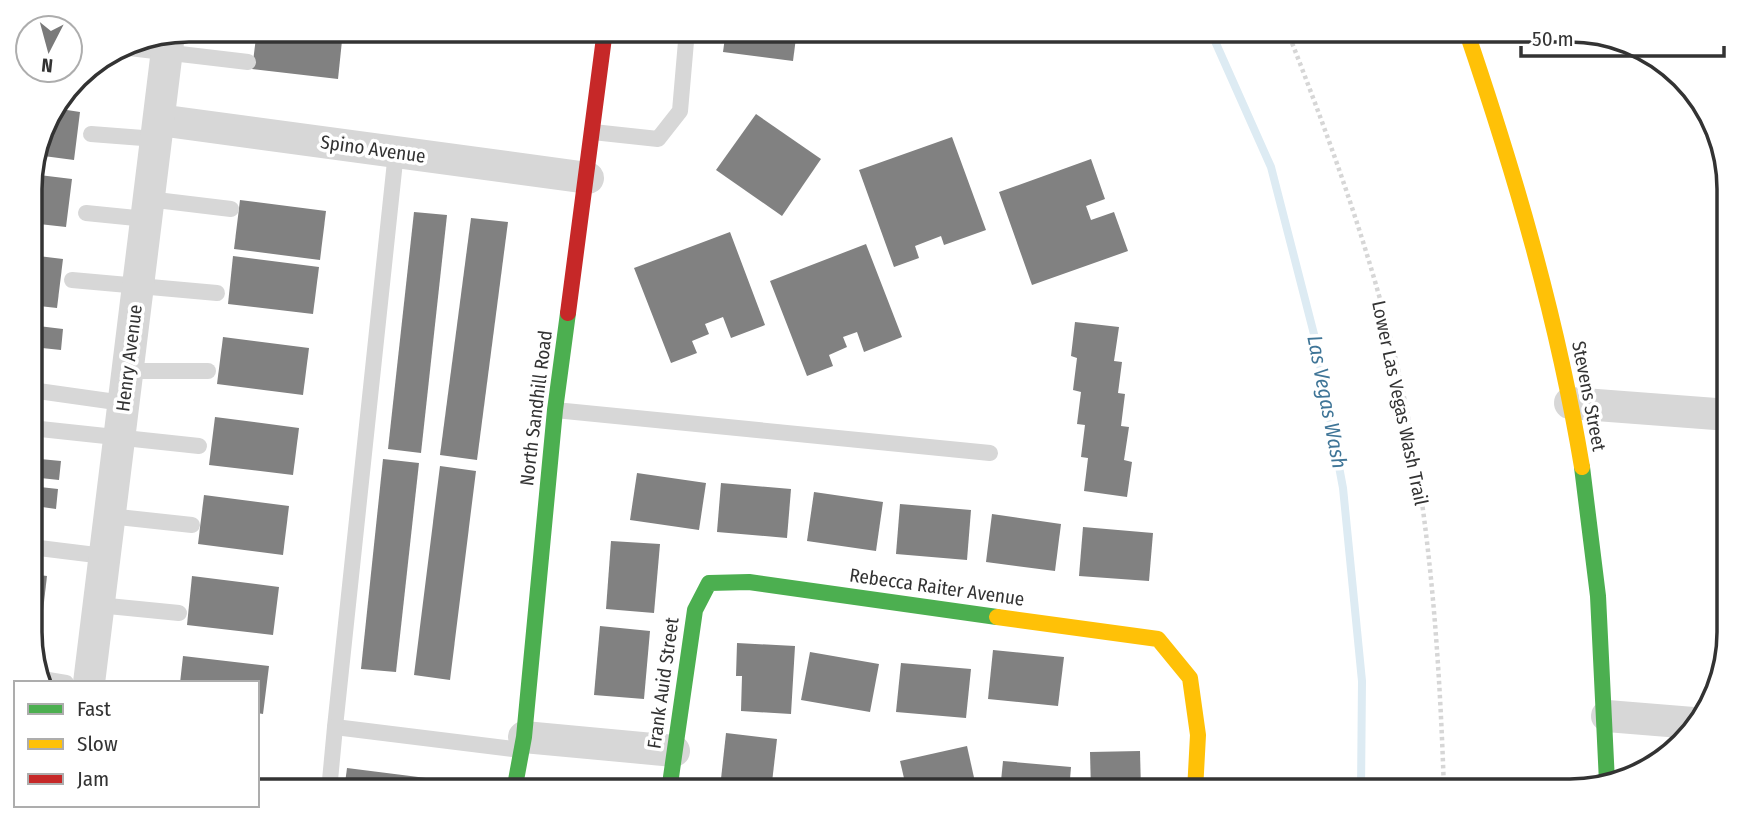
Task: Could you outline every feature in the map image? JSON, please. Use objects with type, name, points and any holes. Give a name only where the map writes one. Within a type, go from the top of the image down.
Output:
[{"type":"street","name":"North Sandhill Road","points":[[516,779],[522,744],[555,411],[588,178],[604,42]]},
{"type":"street","name":"Stevens Street","points":[[1470,42],[1504,140],[1546,288],[1570,403],[1584,482],[1606,716],[1607,774]]},
{"type":"street","name":"Henry Avenue","points":[[89,681],[168,44]]},
{"type":"street","name":"Spino Avenue","points":[[157,130],[396,152],[588,178]]},
{"type":"street","points":[[1570,403],[1717,414]]},
{"type":"street","name":"Rebecca Raiter Avenue","points":[[709,583],[749,582],[1158,639],[1190,678],[1198,735],[1196,779]]},
{"type":"street","name":"Frank Auid Street","points":[[670,779],[695,610],[709,583]]},
{"type":"street","points":[[1606,716],[1685,722]]},
{"type":"street","points":[[522,744],[674,751]]},
{"type":"lane","points":[[593,132],[658,139],[680,110],[686,42]]},
{"type":"lane","points":[[170,44],[248,62]]},
{"type":"lane","points":[[91,134],[157,130]]},
{"type":"lane","points":[[329,779],[396,152]]},
{"type":"lane","points":[[86,213],[147,209],[231,209]]},
{"type":"lane","points":[[72,279],[217,293]]},
{"type":"lane","points":[[127,370],[208,371]]},
{"type":"lane","points":[[42,392],[123,403]]},
{"type":"lane","points":[[555,411],[990,453]]},
{"type":"lane","points":[[42,429],[199,446]]},
{"type":"lane","points":[[109,516],[192,525]]},
{"type":"lane","points":[[42,548],[103,556]]},
{"type":"lane","points":[[98,605],[179,613]]},
{"type":"lane","points":[[335,727],[522,744]]},
{"type":"path","name":"Lower Las Vegas Wash Trail","points":[[1291,42],[1357,218],[1394,353],[1420,488],[1430,560],[1443,779]]},
{"type":"building","points":[[255,42],[342,42],[338,79],[252,69]]},
{"type":"building","points":[[724,42],[795,42],[793,61],[723,52]]},
{"type":"building","points":[[66,110],[80,112],[74,160],[46,156],[53,133]]},
{"type":"building","points":[[756,114],[821,159],[782,216],[716,170]]},
{"type":"building","points":[[952,137],[986,230],[944,245],[941,236],[915,246],[919,258],[894,267],[859,170]]},
{"type":"building","points":[[1091,159],[1105,199],[1086,206],[1091,220],[1114,212],[1128,251],[1032,285],[999,192]]},
{"type":"building","points":[[42,175],[72,179],[66,227],[42,224]]},
{"type":"building","points":[[240,200],[326,211],[320,260],[234,249]]},
{"type":"building","points":[[414,212],[447,215],[421,453],[388,449]]},
{"type":"building","points":[[471,218],[508,222],[477,460],[440,455]]},
{"type":"building","points":[[730,232],[765,325],[731,338],[723,317],[705,324],[709,334],[692,341],[697,353],[671,363],[634,268]]},
{"type":"building","points":[[866,244],[902,337],[864,352],[857,332],[843,337],[847,347],[829,355],[833,366],[807,376],[770,281]]},
{"type":"building","points":[[42,256],[63,259],[57,308],[42,306]]},
{"type":"building","points":[[233,256],[319,267],[313,314],[228,304]]},
{"type":"building","points":[[1075,322],[1119,327],[1114,361],[1122,362],[1118,393],[1125,394],[1121,426],[1129,427],[1124,460],[1132,462],[1127,497],[1084,491],[1088,458],[1081,457],[1085,425],[1077,424],[1081,392],[1073,390],[1077,358],[1071,356]]},
{"type":"building","points":[[42,326],[63,329],[61,350],[42,348]]},
{"type":"building","points":[[223,337],[309,348],[303,395],[217,384]]},
{"type":"building","points":[[215,417],[299,428],[293,475],[209,465]]},
{"type":"building","points":[[42,459],[61,461],[59,480],[42,478]]},
{"type":"building","points":[[383,459],[419,463],[396,672],[361,669]]},
{"type":"building","points":[[440,466],[476,471],[450,680],[414,675]]},
{"type":"building","points":[[637,473],[706,483],[699,530],[630,520]]},
{"type":"building","points":[[721,483],[791,489],[787,538],[717,532]]},
{"type":"building","points":[[42,487],[58,489],[56,509],[42,507]]},
{"type":"building","points":[[814,492],[883,502],[876,551],[807,541]]},
{"type":"building","points":[[204,495],[289,506],[283,555],[198,544]]},
{"type":"building","points":[[900,504],[971,510],[967,560],[896,554]]},
{"type":"building","points":[[992,514],[1061,524],[1055,571],[986,562]]},
{"type":"building","points":[[1083,527],[1153,533],[1149,581],[1079,576]]},
{"type":"building","points":[[611,541],[660,544],[654,613],[606,609]]},
{"type":"building","points":[[42,575],[47,576],[42,619]]},
{"type":"building","points":[[192,576],[279,587],[273,635],[187,625]]},
{"type":"building","points":[[600,626],[650,631],[644,699],[594,695]]},
{"type":"building","points":[[737,643],[795,646],[791,714],[741,711],[742,676],[736,676]]},
{"type":"building","points":[[993,650],[1064,657],[1058,706],[988,699]]},
{"type":"building","points":[[810,652],[879,664],[870,712],[801,700]]},
{"type":"building","points":[[183,656],[269,666],[263,714],[259,713],[259,681],[180,681]]},
{"type":"building","points":[[901,663],[971,669],[966,718],[896,712]]},
{"type":"building","points":[[726,733],[777,739],[772,779],[721,779]]},
{"type":"building","points":[[967,746],[974,779],[904,779],[900,761]]},
{"type":"building","points":[[1140,751],[1141,779],[1091,779],[1090,752]]},
{"type":"building","points":[[1003,761],[1071,767],[1070,779],[1001,779]]},
{"type":"building","points":[[347,768],[434,779],[346,779]]},
{"type":"waterway","name":"Las Vegas Wash","points":[[1215,42],[1271,167],[1315,338],[1343,488],[1362,681],[1361,779]]},
{"type":"traffic: fast","points":[[516,779],[524,737],[555,410],[568,313]]},
{"type":"traffic: fast","points":[[1582,467],[1598,596],[1607,774]]},
{"type":"traffic: fast","points":[[671,779],[695,610],[709,583],[749,582],[997,617]]},
{"type":"traffic: slow","points":[[1470,42],[1533,246],[1560,356],[1582,467]]},
{"type":"traffic: slow","points":[[997,617],[1158,639],[1190,678],[1198,735],[1196,779]]},
{"type":"traffic: jam","points":[[568,313],[603,42]]}]
